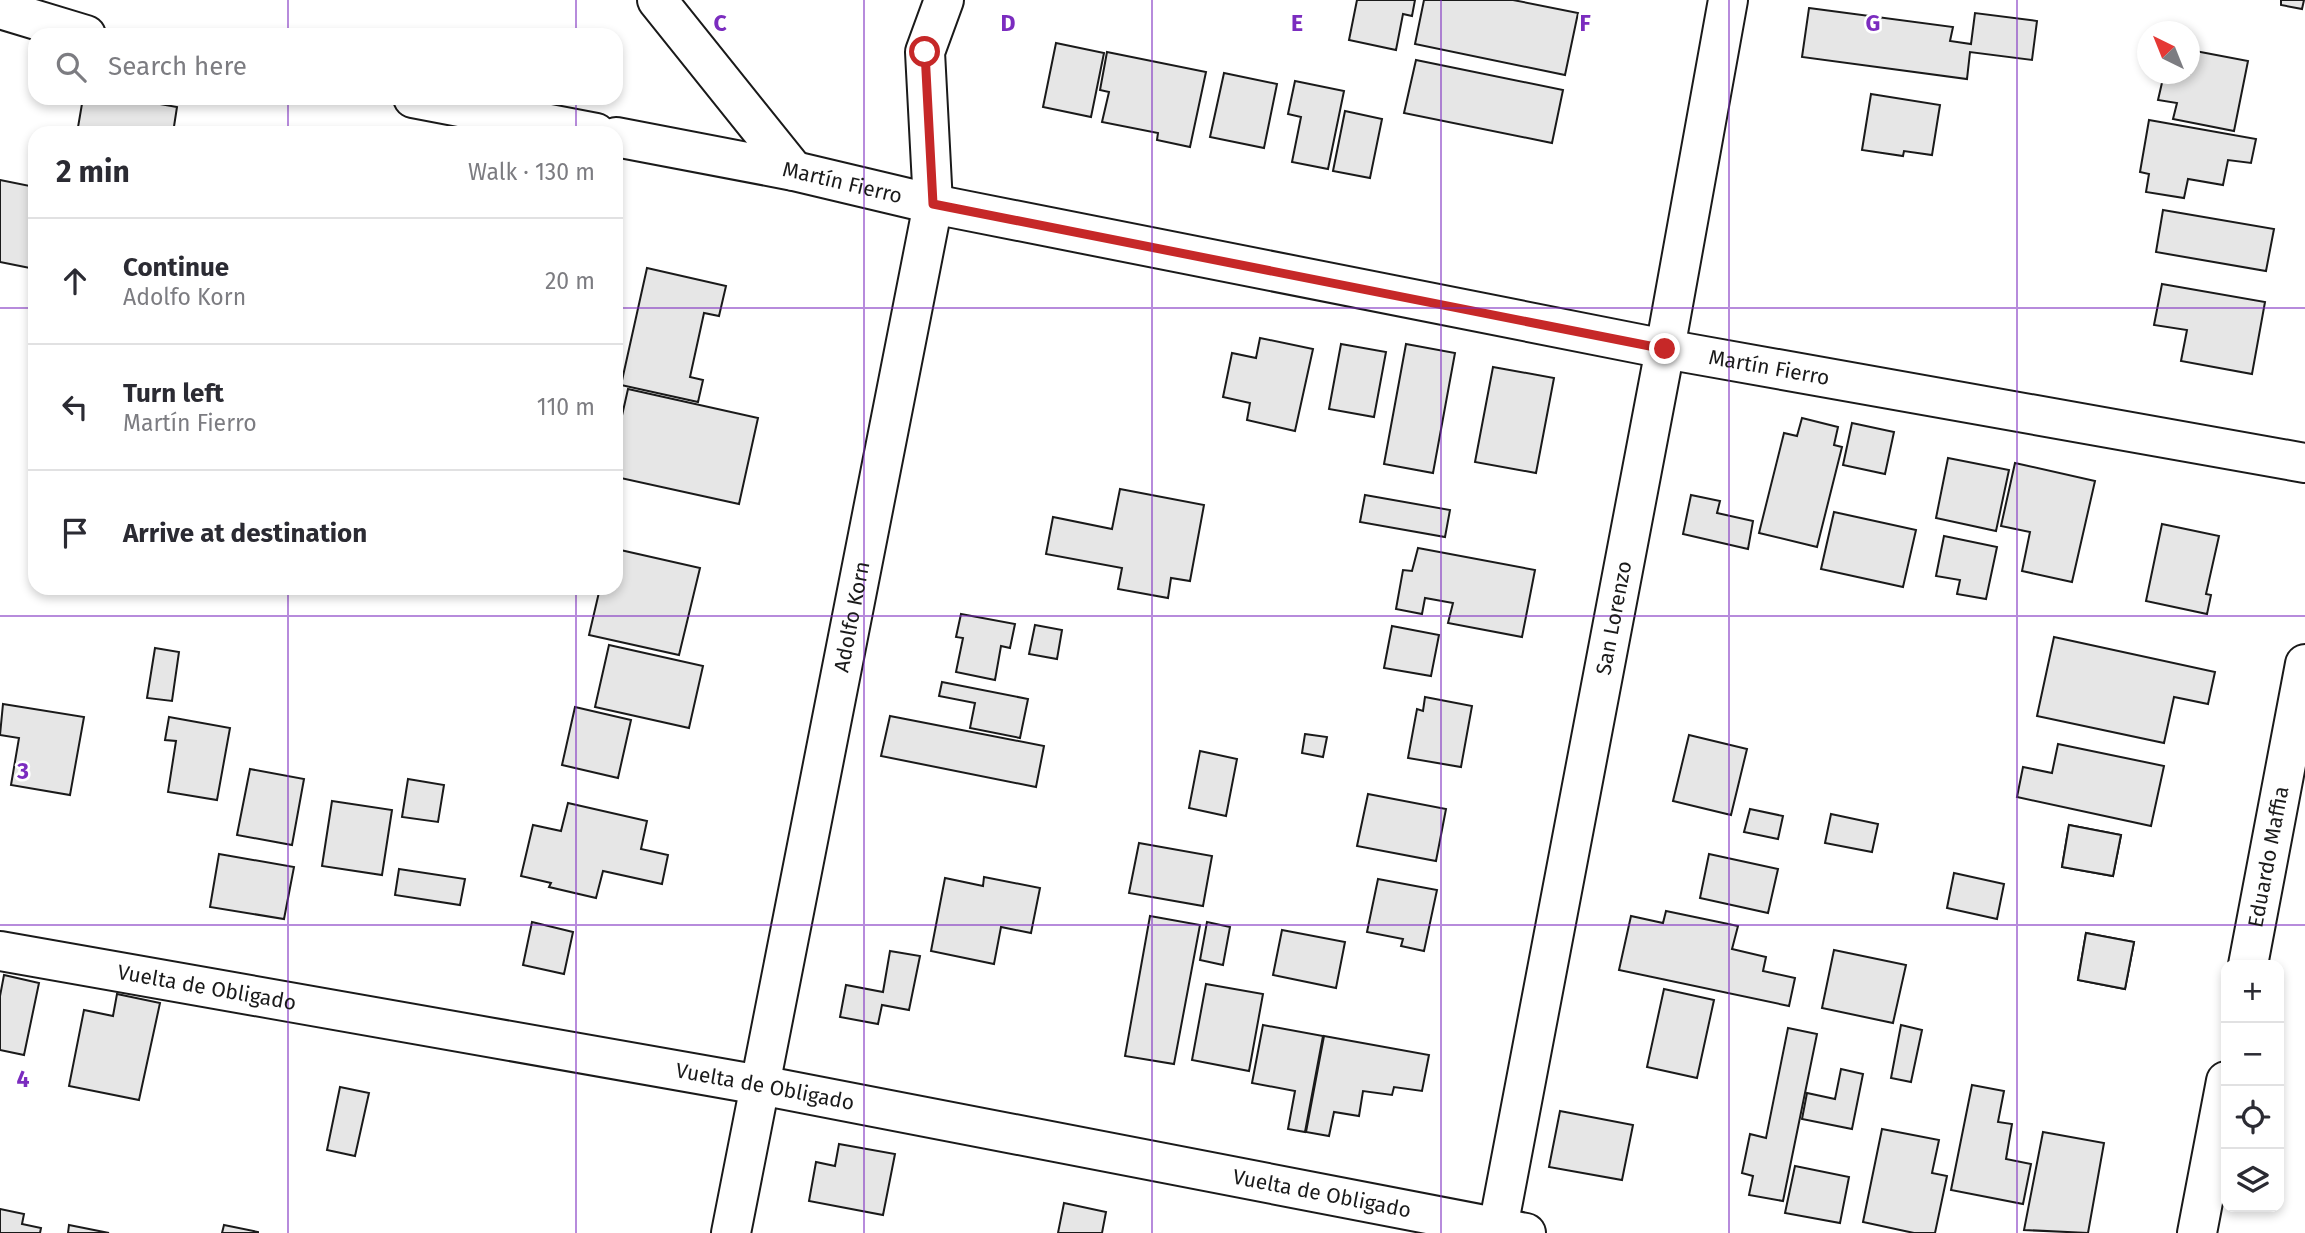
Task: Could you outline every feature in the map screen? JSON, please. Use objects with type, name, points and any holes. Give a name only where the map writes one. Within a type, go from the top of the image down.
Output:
[{"type":"street","points":[[657,0],[794,171]]},
{"type":"street","points":[[919,0],[925,52]]},
{"type":"street","name":"Adolfo Korn","points":[[731,1233],[933,204],[925,52],[944,0]]},
{"type":"street","name":"San Lorenzo","points":[[1507,1231],[1728,0]]},
{"type":"street","points":[[0,9],[63,28]]},
{"type":"street","points":[[450,105],[560,126]]},
{"type":"street","name":"Martín Fierro","points":[[623,138],[794,171],[933,204],[1665,349],[2305,463]]},
{"type":"street","name":"Eduardo Maffia","points":[[2249,960],[2305,664]]},
{"type":"street","name":"Vuelta de Obligado","points":[[0,951],[760,1085],[1507,1231]]},
{"type":"street","points":[[2197,1233],[2225,1086]]},
{"type":"building","points":[[1357,0],[1415,0],[1412,16],[1403,14],[1396,50],[1349,40]]},
{"type":"building","points":[[1424,0],[1513,0],[1578,13],[1565,75],[1415,44]]},
{"type":"building","points":[[2281,0],[2304,0],[2302,9],[2281,5]]},
{"type":"building","points":[[1809,8],[1953,27],[1950,41],[1971,44],[1975,13],[2037,21],[2032,60],[1970,52],[1967,79],[1802,57]]},
{"type":"building","points":[[1056,43],[1104,53],[1091,117],[1043,107]]},
{"type":"building","points":[[1107,52],[1206,72],[1190,147],[1157,140],[1158,133],[1102,122],[1109,92],[1100,90]]},
{"type":"building","points":[[2200,52],[2248,61],[2234,131],[2173,119],[2177,103],[2158,100],[2162,84],[2200,84]]},
{"type":"building","points":[[1416,60],[1563,90],[1552,143],[1404,113]]},
{"type":"building","points":[[1224,73],[1277,84],[1264,148],[1210,137]]},
{"type":"building","points":[[1295,81],[1344,91],[1328,169],[1292,162],[1301,117],[1288,114]]},
{"type":"building","points":[[1871,94],[1940,105],[1932,155],[1904,151],[1903,156],[1862,150]]},
{"type":"building","points":[[82,105],[177,107],[174,126],[78,126]]},
{"type":"building","points":[[1345,111],[1382,119],[1370,178],[1333,171]]},
{"type":"building","points":[[2149,120],[2256,139],[2251,163],[2228,160],[2223,185],[2188,179],[2184,198],[2146,192],[2149,174],[2140,172]]},
{"type":"building","points":[[0,180],[28,186],[28,268],[0,262]]},
{"type":"building","points":[[2163,210],[2274,229],[2266,271],[2156,252]]},
{"type":"building","points":[[647,268],[726,286],[719,316],[704,313],[690,377],[703,380],[698,402],[623,385]]},
{"type":"building","points":[[2162,284],[2265,302],[2252,374],[2181,361],[2187,330],[2154,325]]},
{"type":"building","points":[[1260,338],[1313,349],[1295,431],[1247,420],[1250,403],[1223,397],[1232,353],[1256,358]]},
{"type":"building","points":[[1341,344],[1386,352],[1374,417],[1329,409]]},
{"type":"building","points":[[1406,344],[1455,353],[1433,473],[1384,464]]},
{"type":"building","points":[[1493,367],[1554,378],[1536,473],[1475,462]]},
{"type":"building","points":[[628,389],[758,418],[739,504],[623,479],[623,411]]},
{"type":"building","points":[[1802,418],[1838,427],[1834,445],[1842,447],[1817,547],[1759,533],[1784,433],[1797,436]]},
{"type":"building","points":[[1852,423],[1894,432],[1885,474],[1843,465]]},
{"type":"building","points":[[1948,458],[2009,470],[1996,531],[1936,518]]},
{"type":"building","points":[[2015,463],[2095,481],[2072,582],[2022,571],[2030,532],[2001,526]]},
{"type":"building","points":[[1120,489],[1204,505],[1190,581],[1171,578],[1168,598],[1118,589],[1122,568],[1046,554],[1053,517],[1112,529]]},
{"type":"building","points":[[1365,495],[1450,510],[1445,537],[1360,522]]},
{"type":"building","points":[[1691,495],[1720,501],[1717,513],[1753,521],[1748,549],[1683,534]]},
{"type":"building","points":[[1834,512],[1916,530],[1903,587],[1821,569]]},
{"type":"building","points":[[2162,524],[2219,536],[2206,594],[2211,595],[2207,614],[2146,601]]},
{"type":"building","points":[[1944,536],[1997,547],[1986,599],[1957,594],[1960,580],[1936,576]]},
{"type":"building","points":[[1418,548],[1535,570],[1522,637],[1448,623],[1453,603],[1425,598],[1422,614],[1396,609],[1403,570],[1412,571]]},
{"type":"building","points":[[623,551],[700,568],[679,655],[589,635],[598,595],[623,595]]},
{"type":"building","points":[[961,614],[1015,624],[1010,648],[1001,646],[995,680],[956,672],[963,638],[956,637]]},
{"type":"building","points":[[1035,625],[1062,630],[1057,659],[1029,654]]},
{"type":"building","points":[[1392,626],[1439,635],[1431,676],[1384,668]]},
{"type":"building","points":[[2054,637],[2215,672],[2208,704],[2174,697],[2164,743],[2037,716]]},
{"type":"building","points":[[609,645],[703,666],[689,728],[595,707]]},
{"type":"building","points":[[155,648],[179,652],[172,701],[147,698]]},
{"type":"building","points":[[942,682],[1028,699],[1020,738],[970,728],[975,703],[939,696]]},
{"type":"building","points":[[1425,697],[1472,706],[1461,767],[1408,758],[1417,709],[1423,711]]},
{"type":"building","points":[[3,704],[84,717],[70,795],[11,785],[19,738],[0,735]]},
{"type":"building","points":[[575,707],[631,720],[618,778],[562,765]]},
{"type":"building","points":[[890,716],[1044,746],[1036,787],[881,756]]},
{"type":"building","points":[[169,717],[230,728],[217,800],[168,792],[176,741],[165,740]]},
{"type":"building","points":[[1305,734],[1327,737],[1323,757],[1302,753]]},
{"type":"building","points":[[1689,735],[1747,749],[1731,815],[1673,801]]},
{"type":"building","points":[[2058,744],[2164,766],[2151,826],[2017,797],[2023,767],[2052,773]]},
{"type":"building","points":[[1200,751],[1237,759],[1226,816],[1189,808]]},
{"type":"building","points":[[250,769],[304,779],[292,845],[237,835]]},
{"type":"building","points":[[408,779],[444,785],[438,822],[402,817]]},
{"type":"building","points":[[1368,794],[1446,809],[1436,861],[1357,846]]},
{"type":"building","points":[[332,801],[392,810],[382,875],[322,866]]},
{"type":"building","points":[[568,803],[647,821],[641,849],[668,855],[662,884],[603,871],[596,898],[549,887],[551,883],[521,876],[533,825],[561,831]]},
{"type":"building","points":[[1750,809],[1783,816],[1778,839],[1744,832]]},
{"type":"building","points":[[1831,814],[1878,824],[1872,852],[1825,843]]},
{"type":"building","points":[[2069,825],[2121,835],[2113,876],[2062,867]]},
{"type":"building","points":[[2069,825],[2121,835],[2113,876],[2062,867]]},
{"type":"building","points":[[1139,843],[1212,856],[1203,906],[1129,893]]},
{"type":"building","points":[[219,854],[294,867],[284,919],[210,907]]},
{"type":"building","points":[[1709,854],[1778,869],[1768,913],[1700,898]]},
{"type":"building","points":[[399,869],[465,879],[460,905],[395,895]]},
{"type":"building","points":[[1954,873],[2004,884],[1997,919],[1947,908]]},
{"type":"building","points":[[984,877],[1040,888],[1031,933],[1001,927],[994,964],[931,951],[945,878],[983,886]]},
{"type":"building","points":[[1378,879],[1437,890],[1424,951],[1401,946],[1403,939],[1367,932]]},
{"type":"building","points":[[1666,911],[1738,926],[1732,949],[1766,957],[1763,971],[1795,978],[1789,1006],[1619,970],[1631,916],[1663,923]]},
{"type":"building","points":[[1150,916],[1200,925],[1174,1064],[1125,1056]]},
{"type":"building","points":[[532,922],[573,932],[564,974],[523,965]]},
{"type":"building","points":[[1207,922],[1230,927],[1223,965],[1200,960]]},
{"type":"building","points":[[1282,930],[1345,942],[1336,988],[1273,975]]},
{"type":"building","points":[[2086,933],[2134,942],[2125,989],[2078,980]]},
{"type":"building","points":[[2086,933],[2134,942],[2125,989],[2078,980]]},
{"type":"building","points":[[1834,950],[1906,965],[1893,1023],[1822,1008]]},
{"type":"building","points":[[890,951],[920,956],[909,1010],[882,1005],[878,1024],[840,1017],[846,985],[883,992]]},
{"type":"building","points":[[4,975],[39,983],[24,1055],[0,1050],[0,996]]},
{"type":"building","points":[[1206,984],[1263,994],[1249,1071],[1192,1060]]},
{"type":"building","points":[[1664,989],[1714,1000],[1697,1078],[1647,1067]]},
{"type":"building","points":[[117,994],[160,1003],[139,1100],[69,1086],[84,1010],[113,1016]]},
{"type":"building","points":[[1263,1025],[1323,1036],[1305,1132],[1288,1129],[1295,1091],[1252,1083]]},
{"type":"building","points":[[1901,1025],[1922,1030],[1911,1082],[1891,1078]]},
{"type":"building","points":[[1788,1028],[1817,1034],[1783,1201],[1749,1195],[1753,1176],[1742,1173],[1750,1134],[1766,1138]]},
{"type":"building","points":[[1324,1036],[1429,1055],[1422,1091],[1394,1087],[1392,1095],[1363,1091],[1359,1116],[1334,1112],[1329,1136],[1306,1132]]},
{"type":"building","points":[[1841,1069],[1863,1074],[1852,1129],[1802,1119],[1807,1093],[1835,1099]]},
{"type":"building","points":[[1972,1085],[2004,1091],[1998,1122],[2012,1124],[2006,1159],[2031,1164],[2023,1204],[1951,1190]]},
{"type":"building","points":[[340,1087],[369,1093],[355,1156],[327,1150]]},
{"type":"building","points":[[1560,1111],[1633,1125],[1622,1180],[1549,1167]]},
{"type":"building","points":[[1882,1129],[1939,1140],[1932,1173],[1947,1176],[1935,1233],[1914,1233],[1863,1222]]},
{"type":"building","points":[[2043,1132],[2104,1143],[2088,1233],[2024,1230]]},
{"type":"building","points":[[839,1144],[895,1154],[883,1215],[809,1201],[816,1162],[835,1166]]},
{"type":"building","points":[[1795,1166],[1849,1177],[1840,1223],[1785,1213]]},
{"type":"building","points":[[1064,1203],[1106,1212],[1102,1233],[1058,1233]]},
{"type":"building","points":[[0,1209],[24,1214],[22,1224],[41,1228],[40,1233],[0,1233]]},
{"type":"building","points":[[69,1225],[109,1233],[68,1233]]},
{"type":"building","points":[[224,1225],[258,1232],[258,1233],[222,1233]]},
{"type":"route","points":[[925,52],[933,204],[1665,349]]}]
